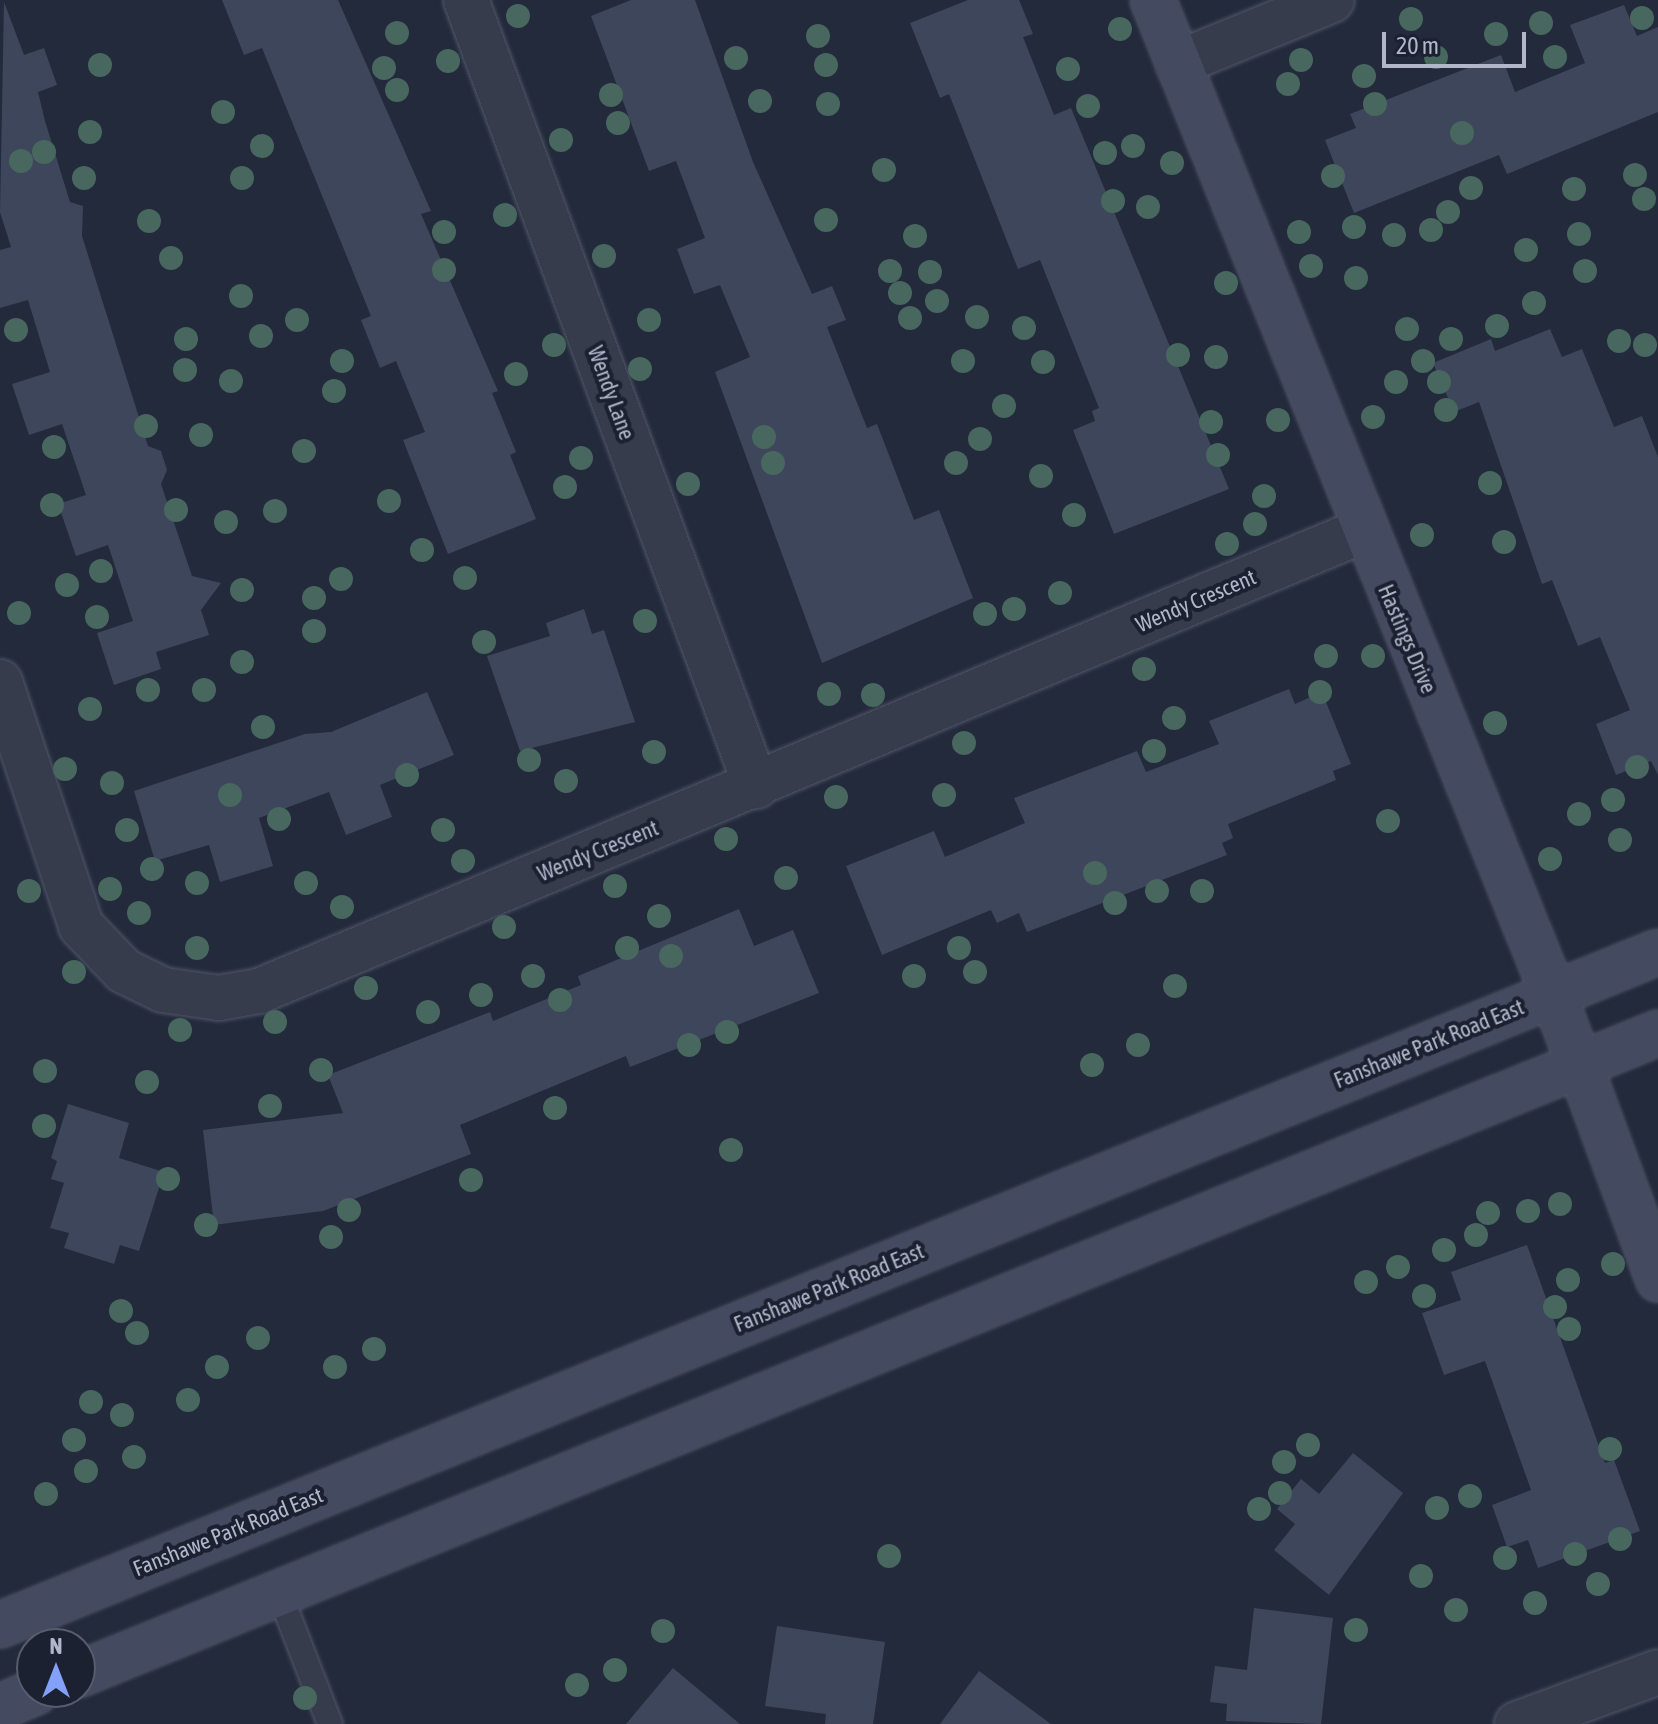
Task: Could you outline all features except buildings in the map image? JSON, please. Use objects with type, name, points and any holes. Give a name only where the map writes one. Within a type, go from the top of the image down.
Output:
[{"type":"main road","name":"Hastings Drive","points":[[1153,0],[1362,531],[1581,1063],[1658,1279]]},
{"type":"main road","name":"Fanshawe Park Road East","points":[[0,1625],[1658,952]]},
{"type":"main road","points":[[96,1667],[1658,1033]]},
{"type":"street","name":"Wendy Lane","points":[[466,0],[756,786]]},
{"type":"street","points":[[1178,63],[1332,0]]},
{"type":"street","name":"Wendy Crescent","points":[[0,682],[81,926],[124,971],[163,990],[219,998],[259,991],[1362,531]]},
{"type":"street","points":[[1517,1724],[1658,1672]]},
{"type":"lane","points":[[279,1592],[330,1724]]}]
